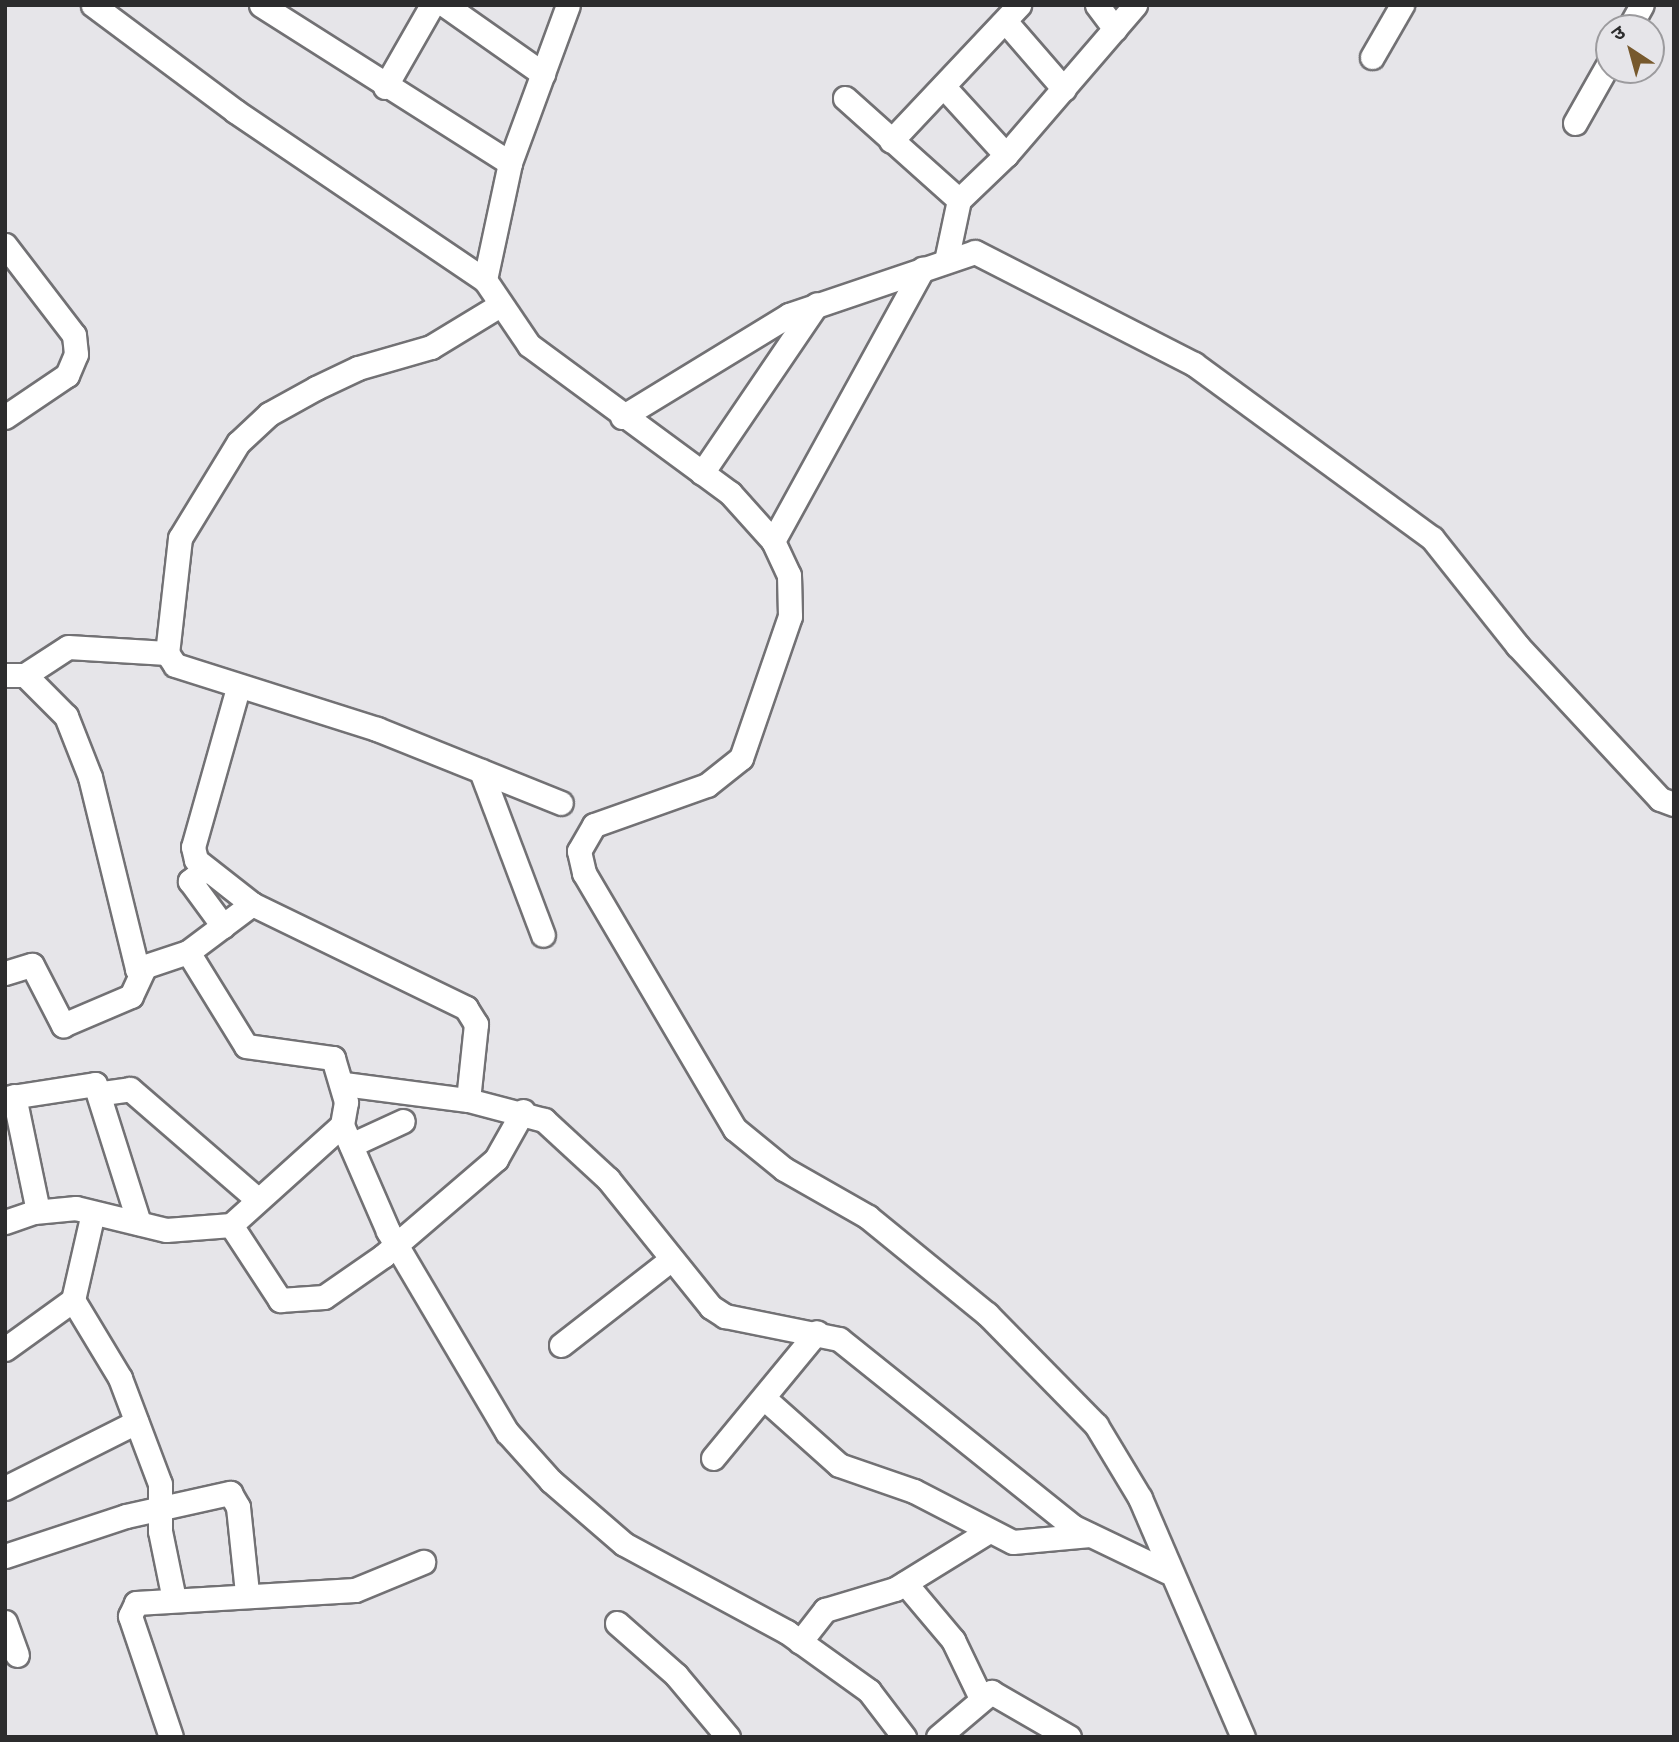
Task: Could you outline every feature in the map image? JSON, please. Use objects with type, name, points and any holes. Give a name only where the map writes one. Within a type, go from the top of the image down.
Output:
[{"type":"street","points":[[93,5],[235,111],[485,280],[529,345],[569,380],[730,493],[773,541],[789,575],[790,616],[741,758],[707,785],[594,825],[579,851],[584,873],[735,1129],[784,1169],[867,1217],[987,1314],[1076,1401],[1140,1498],[1168,1572],[1243,1737]]},
{"type":"street","points":[[261,5],[510,163]]},
{"type":"street","points":[[385,86],[432,5]]},
{"type":"street","points":[[445,5],[543,74]]},
{"type":"street","points":[[485,280],[510,163],[568,5]]},
{"type":"street","points":[[1097,5],[1115,29]]},
{"type":"street","points":[[946,261],[959,200],[1006,155],[1135,5]]},
{"type":"street","points":[[1372,57],[1402,5]]},
{"type":"street","points":[[891,141],[1012,13],[1064,89]]},
{"type":"street","points":[[1575,123],[1597,84]]},
{"type":"street","points":[[944,87],[1006,155]]},
{"type":"street","points":[[845,98],[959,200]]},
{"type":"street","points":[[5,245],[74,335],[76,354],[67,375],[5,417]]},
{"type":"street","points":[[622,417],[789,315],[975,252],[1194,364],[1421,530],[1517,645],[1660,799],[1674,804]]},
{"type":"street","points":[[773,541],[923,268]]},
{"type":"street","points":[[702,473],[817,304]]},
{"type":"street","points":[[500,305],[431,347],[358,368],[316,388],[269,414],[238,443],[180,538],[167,653],[174,665],[238,688],[377,729],[561,803]]},
{"type":"street","points":[[143,971],[130,957],[90,777],[66,716],[15,675],[68,647],[167,653]]},
{"type":"street","points":[[238,688],[193,847],[204,870],[253,904],[467,1008],[476,1024],[468,1100]]},
{"type":"street","points":[[481,771],[543,935]]},
{"type":"street","points":[[204,870],[190,881],[223,926]]},
{"type":"street","points":[[5,973],[32,965],[63,1025],[131,996],[143,971],[188,952],[253,904]]},
{"type":"street","points":[[188,952],[251,1050],[333,1058],[344,1084],[346,1135],[396,1244],[507,1432],[551,1481],[624,1544],[800,1642],[869,1691],[904,1737]]},
{"type":"street","points":[[38,1211],[10,1097],[87,1082],[103,1093],[139,1223]]},
{"type":"street","points":[[344,1084],[468,1100],[523,1111],[544,1121],[608,1179],[692,1290],[724,1316],[817,1332],[858,1352],[1090,1535],[1168,1572]]},
{"type":"street","points":[[103,1093],[130,1089],[257,1199]]},
{"type":"street","points":[[231,1225],[280,1300],[324,1297],[396,1244],[496,1159],[523,1111]]},
{"type":"street","points":[[5,1222],[38,1211],[93,1213],[196,1232],[231,1225],[257,1199],[346,1135],[403,1121]]},
{"type":"street","points":[[5,1349],[72,1300],[93,1213]]},
{"type":"street","points":[[561,1345],[670,1259]]},
{"type":"street","points":[[72,1300],[120,1378],[160,1484],[160,1508],[174,1599]]},
{"type":"street","points":[[713,1458],[765,1399],[817,1332]]},
{"type":"street","points":[[765,1399],[839,1465],[914,1491],[1013,1542],[1090,1535]]},
{"type":"street","points":[[5,1488],[136,1422]]},
{"type":"street","points":[[5,1556],[160,1508],[230,1493],[239,1507],[247,1593]]},
{"type":"street","points":[[800,1642],[825,1610],[905,1583],[989,1531]]},
{"type":"street","points":[[171,1737],[130,1616],[141,1601],[247,1593],[355,1590],[423,1562]]},
{"type":"street","points":[[905,1583],[953,1640],[980,1696]]},
{"type":"street","points":[[5,1622],[17,1655]]},
{"type":"street","points":[[617,1623],[676,1675],[728,1737]]},
{"type":"street","points":[[938,1737],[980,1696],[997,1693],[1069,1737]]}]
